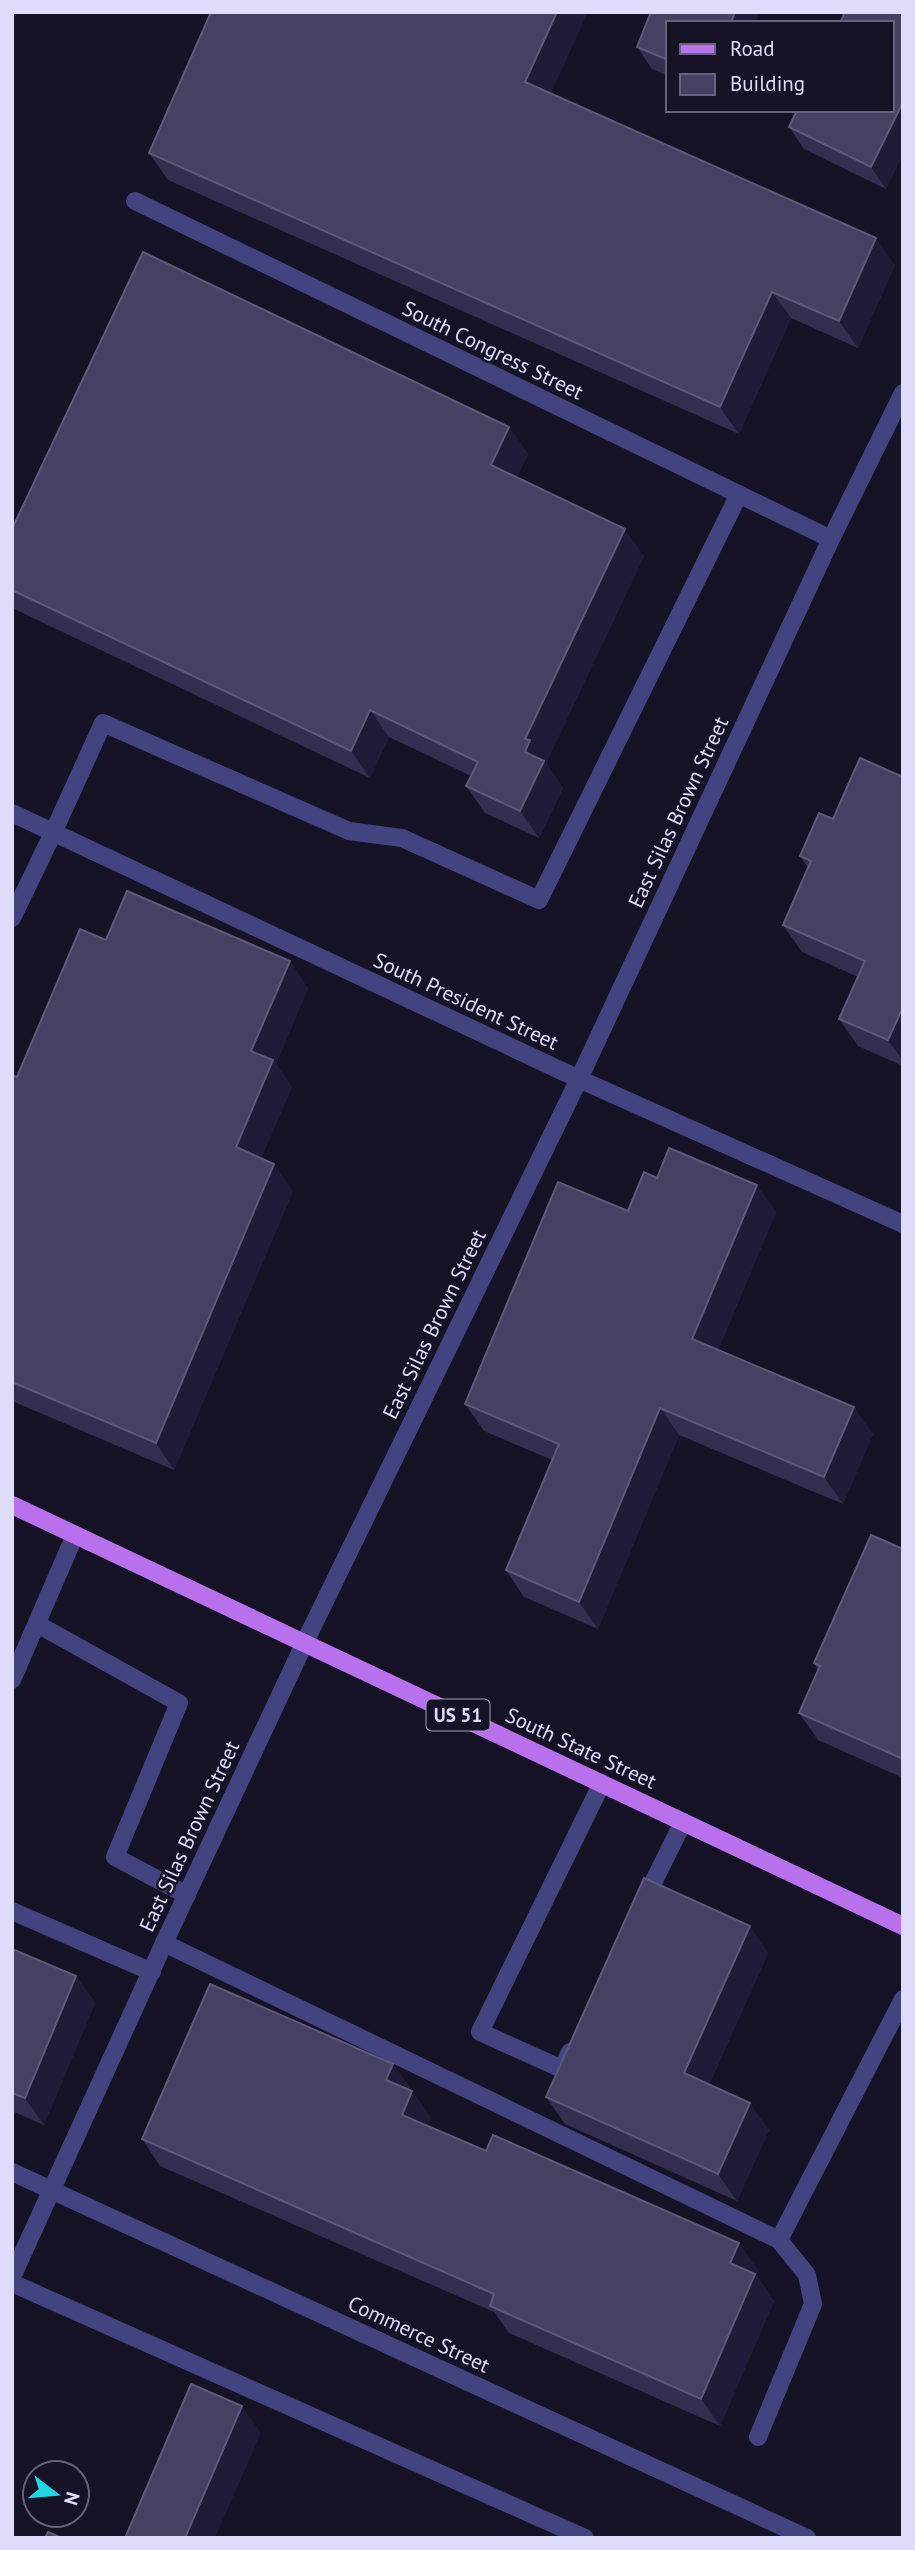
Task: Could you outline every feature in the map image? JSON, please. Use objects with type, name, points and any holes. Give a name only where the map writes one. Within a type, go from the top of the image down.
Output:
[{"type":"main road","name":"South State Street","points":[[12,1505],[903,1926]]},
{"type":"street","name":"South Congress Street","points":[[135,201],[831,539]]},
{"type":"street","name":"East Silas Brown Street","points":[[12,2277],[305,1642],[579,1079],[831,539],[903,393]]},
{"type":"street","points":[[12,918],[103,723],[349,831],[402,838],[539,900],[739,494]]},
{"type":"street","name":"South President Street","points":[[12,813],[579,1079],[903,1224]]},
{"type":"street","points":[[12,1680],[75,1535]]},
{"type":"street","points":[[37,1624],[178,1703],[115,1857],[187,1895]]},
{"type":"street","points":[[581,2031],[562,2069],[480,2032],[602,1783]]},
{"type":"street","points":[[635,1920],[684,1822]]},
{"type":"street","points":[[12,1911],[152,1972]]},
{"type":"street","points":[[164,1943],[779,2240],[807,2275],[813,2304],[758,2437]]},
{"type":"street","points":[[779,2240],[903,1999]]},
{"type":"street","name":"Commerce Street","points":[[12,2172],[807,2538]]},
{"type":"street","points":[[12,2283],[584,2538]]},
{"type":"building","points":[[211,12],[557,12],[525,82],[876,238],[839,321],[772,292],[720,407],[149,153]]},
{"type":"building","points":[[651,12],[735,12],[732,21],[666,21],[666,59],[637,47]]},
{"type":"building","points":[[845,12],[903,12],[903,102],[871,167],[789,127],[796,112],[894,112],[894,21],[841,21]]},
{"type":"building","points":[[143,252],[509,427],[491,465],[625,529],[525,739],[530,740],[525,752],[544,761],[520,811],[466,786],[478,762],[370,710],[351,751],[12,590],[12,529]]},
{"type":"building","points":[[860,758],[903,777],[903,1007],[888,1040],[839,1019],[865,961],[783,925],[811,861],[800,856],[819,813],[833,819]]},
{"type":"building","points":[[127,891],[290,961],[251,1051],[273,1060],[236,1147],[274,1164],[156,1443],[12,1382],[12,1075],[17,1077],[80,929],[106,940]]},
{"type":"building","points":[[669,1148],[757,1185],[692,1339],[854,1407],[824,1477],[660,1408],[579,1602],[506,1570],[559,1444],[465,1404],[558,1182],[628,1211],[644,1172],[657,1178]]},
{"type":"building","points":[[871,1535],[903,1549],[903,1759],[799,1713],[820,1666],[814,1663]]},
{"type":"building","points":[[644,1878],[750,1926],[684,2073],[750,2103],[718,2174],[546,2097]]},
{"type":"building","points":[[12,1949],[76,1976],[25,2098],[12,2093]]},
{"type":"building","points":[[210,1984],[393,2064],[386,2080],[412,2091],[402,2115],[486,2151],[493,2135],[739,2243],[730,2263],[755,2274],[701,2399],[490,2306],[494,2294],[142,2139]]},
{"type":"building","points":[[191,2384],[242,2406],[185,2538],[125,2538]]},
{"type":"building","points":[[48,2532],[62,2538],[45,2538]]}]
